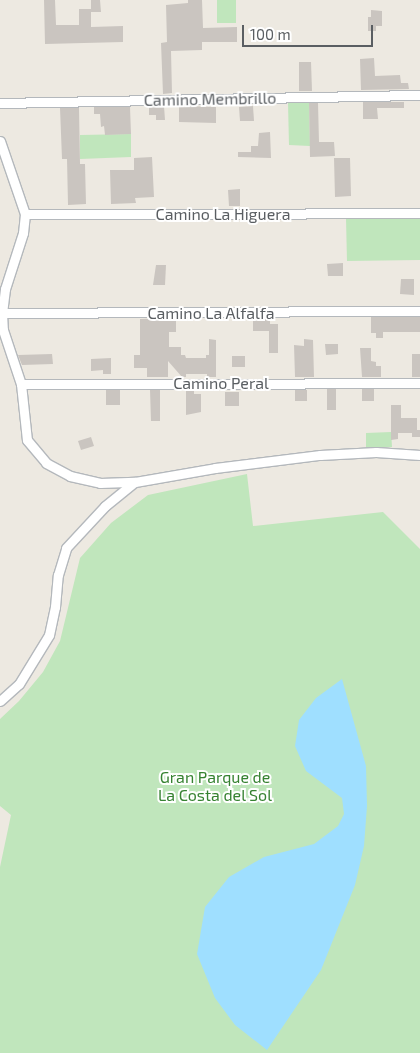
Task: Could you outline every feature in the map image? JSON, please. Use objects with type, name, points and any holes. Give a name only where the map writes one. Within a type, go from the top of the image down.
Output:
[{"type":"street","name":"Camino Membrillo","points":[[0,103],[420,94]]},
{"type":"street","points":[[0,141],[25,214],[22,233],[5,289],[2,313],[3,330],[22,384],[27,440],[46,463],[56,470],[84,480],[100,483],[135,482],[215,468],[320,455],[376,452],[420,455]]},
{"type":"street","name":"Camino La Higuera","points":[[25,214],[420,213]]},
{"type":"street","name":"Camino La Alfalfa","points":[[2,313],[420,311]]},
{"type":"street","name":"Camino Peral","points":[[22,384],[420,383]]},
{"type":"street","points":[[0,701],[20,684],[49,635],[55,607],[58,575],[66,548],[105,506],[135,482]]},
{"type":"green space","points":[[217,0],[236,0],[236,23],[217,23]]},
{"type":"green space","points":[[309,102],[310,146],[289,145],[288,103]]},
{"type":"green space","points":[[131,134],[131,157],[80,159],[80,135]]},
{"type":"green space","points":[[420,217],[420,260],[347,261],[346,218]]},
{"type":"green space","points":[[391,432],[392,447],[366,448],[366,433]]},
{"type":"green space","name":"Gran Parque de La Costa del Sol","points":[[247,474],[253,526],[383,512],[420,549],[420,1053],[0,1053],[0,867],[11,815],[0,806],[0,719],[19,701],[43,672],[60,641],[80,558],[111,523],[148,495]]},
{"type":"water","points":[[342,679],[366,766],[367,806],[364,846],[355,885],[321,970],[267,1050],[235,1025],[215,998],[197,954],[205,907],[229,877],[264,857],[314,844],[338,826],[344,814],[342,798],[306,771],[295,746],[299,720],[316,698]]},
{"type":"building","points":[[44,0],[55,0],[56,25],[79,25],[79,9],[91,9],[91,0],[100,0],[101,12],[91,12],[91,27],[123,26],[123,42],[45,44]]},
{"type":"building","points":[[188,0],[202,0],[203,28],[237,27],[237,42],[202,42],[202,50],[171,51],[172,93],[163,94],[161,43],[167,42],[166,5],[188,3]]},
{"type":"building","points":[[371,10],[382,11],[382,26],[376,26],[376,31],[368,31],[368,17],[371,17]]},
{"type":"building","points":[[374,58],[375,76],[400,75],[401,83],[408,83],[409,89],[361,90],[360,59]]},
{"type":"building","points":[[299,62],[311,62],[312,91],[299,91]]},
{"type":"building","points":[[363,102],[404,102],[404,108],[377,108],[378,119],[363,119]]},
{"type":"building","points":[[309,103],[318,103],[319,142],[334,142],[335,156],[310,157]]},
{"type":"building","points":[[149,106],[164,106],[165,120],[156,120],[156,115],[149,115]]},
{"type":"building","points":[[179,106],[216,107],[216,123],[179,122]]},
{"type":"building","points":[[253,106],[254,121],[240,121],[239,107]]},
{"type":"building","points":[[94,107],[130,107],[131,134],[105,135],[104,126],[101,127],[100,114],[94,114]]},
{"type":"building","points":[[60,108],[79,108],[80,164],[85,164],[86,204],[68,205],[67,159],[62,159]]},
{"type":"building","points":[[270,132],[271,158],[238,157],[238,152],[251,152],[251,146],[258,146],[259,133]]},
{"type":"building","points":[[152,157],[154,197],[135,198],[136,203],[111,204],[110,170],[134,170],[134,158]]},
{"type":"building","points":[[334,158],[350,158],[351,196],[335,197]]},
{"type":"building","points":[[240,189],[240,206],[229,206],[228,190]]},
{"type":"building","points":[[343,263],[343,276],[328,276],[327,264]]},
{"type":"building","points":[[156,265],[166,265],[165,285],[153,285]]},
{"type":"building","points":[[401,279],[414,279],[414,295],[400,294]]},
{"type":"building","points":[[371,317],[420,317],[420,332],[383,332],[383,338],[376,338],[376,333],[371,333]]},
{"type":"building","points":[[176,318],[176,332],[169,332],[169,347],[181,347],[181,355],[185,355],[186,358],[206,358],[206,355],[209,355],[209,339],[216,340],[216,377],[207,377],[207,374],[186,374],[186,377],[182,377],[168,361],[168,377],[147,377],[147,368],[134,368],[134,355],[140,355],[140,319]]},
{"type":"building","points":[[253,319],[270,319],[270,324],[278,324],[278,353],[269,353],[269,331],[253,331]]},
{"type":"building","points":[[304,339],[313,340],[314,377],[295,377],[294,345],[304,346]]},
{"type":"building","points":[[325,344],[338,344],[338,354],[326,355]]},
{"type":"building","points":[[360,348],[371,348],[371,361],[376,362],[376,366],[381,366],[381,377],[362,377]]},
{"type":"building","points":[[52,354],[53,364],[22,365],[18,355]]},
{"type":"building","points":[[412,354],[420,354],[420,377],[412,377]]},
{"type":"building","points":[[232,356],[245,356],[245,367],[232,367]]},
{"type":"building","points":[[111,358],[111,374],[103,374],[103,370],[91,371],[91,359]]},
{"type":"building","points":[[327,389],[336,389],[336,410],[327,410]]},
{"type":"building","points":[[362,389],[374,389],[374,401],[362,401]]},
{"type":"building","points":[[106,390],[120,390],[120,405],[106,405]]},
{"type":"building","points":[[150,390],[160,390],[160,421],[151,421]]},
{"type":"building","points":[[186,390],[194,390],[194,394],[201,394],[201,412],[186,415]]},
{"type":"building","points":[[295,390],[307,390],[307,401],[295,401]]},
{"type":"building","points":[[225,392],[239,392],[239,406],[225,406]]},
{"type":"building","points":[[391,405],[401,405],[401,418],[417,418],[417,430],[420,430],[420,437],[412,437],[412,433],[398,433],[398,439],[391,440]]},
{"type":"building","points":[[91,437],[94,446],[81,450],[78,441]]}]
